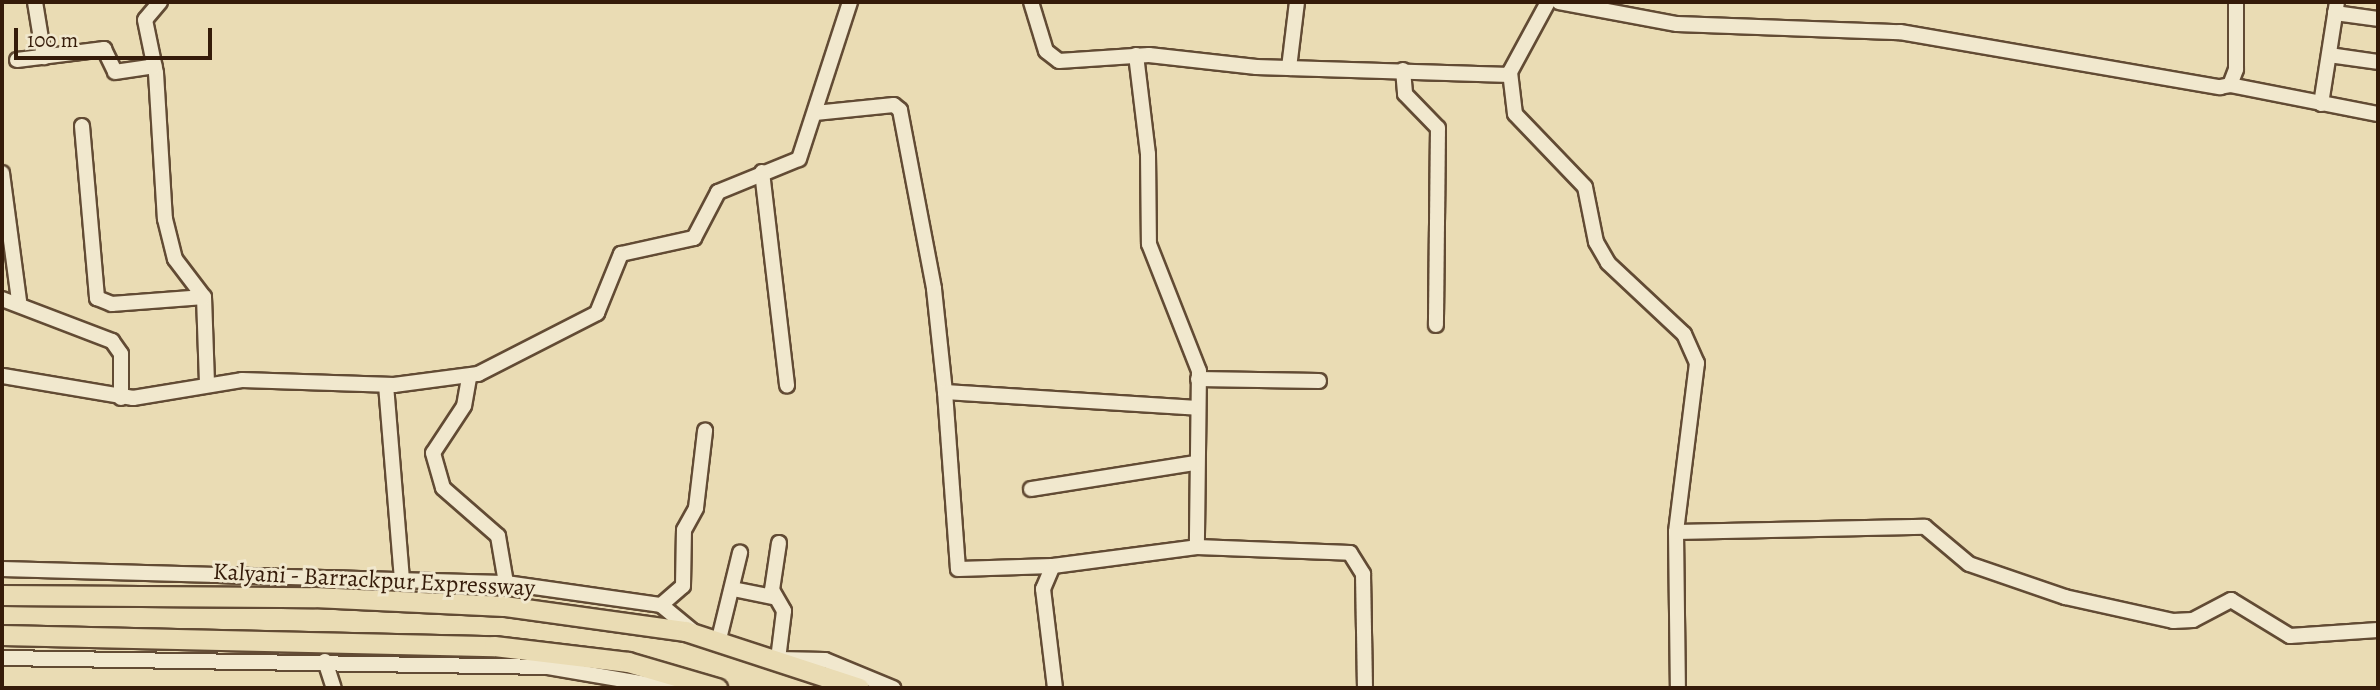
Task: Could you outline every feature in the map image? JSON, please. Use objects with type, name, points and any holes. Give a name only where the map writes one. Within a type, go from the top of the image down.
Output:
[{"type":"highway","name":"Kalyani - Barrackpur Expressway","points":[[2,595],[314,597],[504,606],[719,639],[859,688]]},
{"type":"highway","points":[[2,635],[494,646],[628,662],[717,688]]},
{"type":"street","points":[[35,2],[44,57]]},
{"type":"street","points":[[160,2],[146,17],[155,66],[172,253],[204,297],[207,386]]},
{"type":"street","points":[[3,376],[121,398],[259,379],[386,385],[469,377],[597,313],[617,258],[700,235],[718,192],[799,159],[850,2]]},
{"type":"street","points":[[1031,2],[1052,58],[1136,55],[1289,68],[1510,75]]},
{"type":"street","points":[[1289,68],[1297,2]]},
{"type":"street","points":[[1548,2],[1510,75],[1521,123],[1585,187],[1599,251],[1696,354],[1698,393],[1676,532],[1678,688]]},
{"type":"street","points":[[1559,2],[1677,24],[1900,32],[2230,85],[2378,114]]},
{"type":"street","points":[[2230,85],[2236,2]]},
{"type":"street","points":[[2321,104],[2336,8],[2378,19]]},
{"type":"street","points":[[17,60],[104,49],[115,72],[155,66]]},
{"type":"street","points":[[1136,55],[1148,154],[1149,244],[1198,379],[1195,463],[1197,547]]},
{"type":"street","points":[[2329,55],[2378,62]]},
{"type":"street","points":[[1403,70],[1405,94],[1438,133],[1436,325]]},
{"type":"street","points":[[816,113],[894,105],[900,110],[934,289],[945,392],[958,569],[1053,566],[1197,547],[1350,553],[1363,574],[1365,688]]},
{"type":"street","points":[[82,126],[97,298],[112,304],[204,297]]},
{"type":"street","points":[[762,172],[788,386]]},
{"type":"street","points":[[2,173],[19,302]]},
{"type":"street","points":[[2,299],[19,302],[112,341],[121,354],[121,398]]},
{"type":"street","points":[[469,377],[464,406],[433,453],[443,488],[498,536],[506,583]]},
{"type":"street","points":[[1198,379],[1319,381]]},
{"type":"street","points":[[386,385],[402,578]]},
{"type":"street","points":[[945,392],[1197,408]]},
{"type":"street","points":[[661,605],[683,586],[684,530],[696,508],[705,431]]},
{"type":"street","points":[[1031,489],[1195,463]]},
{"type":"street","points":[[1676,532],[1925,527],[1969,564],[2064,597],[2184,621],[2231,600],[2290,636],[2378,630]]},
{"type":"street","points":[[773,597],[779,543]]},
{"type":"street","points":[[719,639],[740,553]]},
{"type":"street","points":[[1053,566],[1042,589],[1055,688]]},
{"type":"street","points":[[2,569],[402,578],[506,583],[661,605],[696,634]]},
{"type":"street","points":[[733,589],[773,597],[784,611],[778,659],[825,660],[893,688]]},
{"type":"street","points":[[2,658],[325,661],[548,667],[669,688]]},
{"type":"street","points":[[325,661],[334,688]]}]
